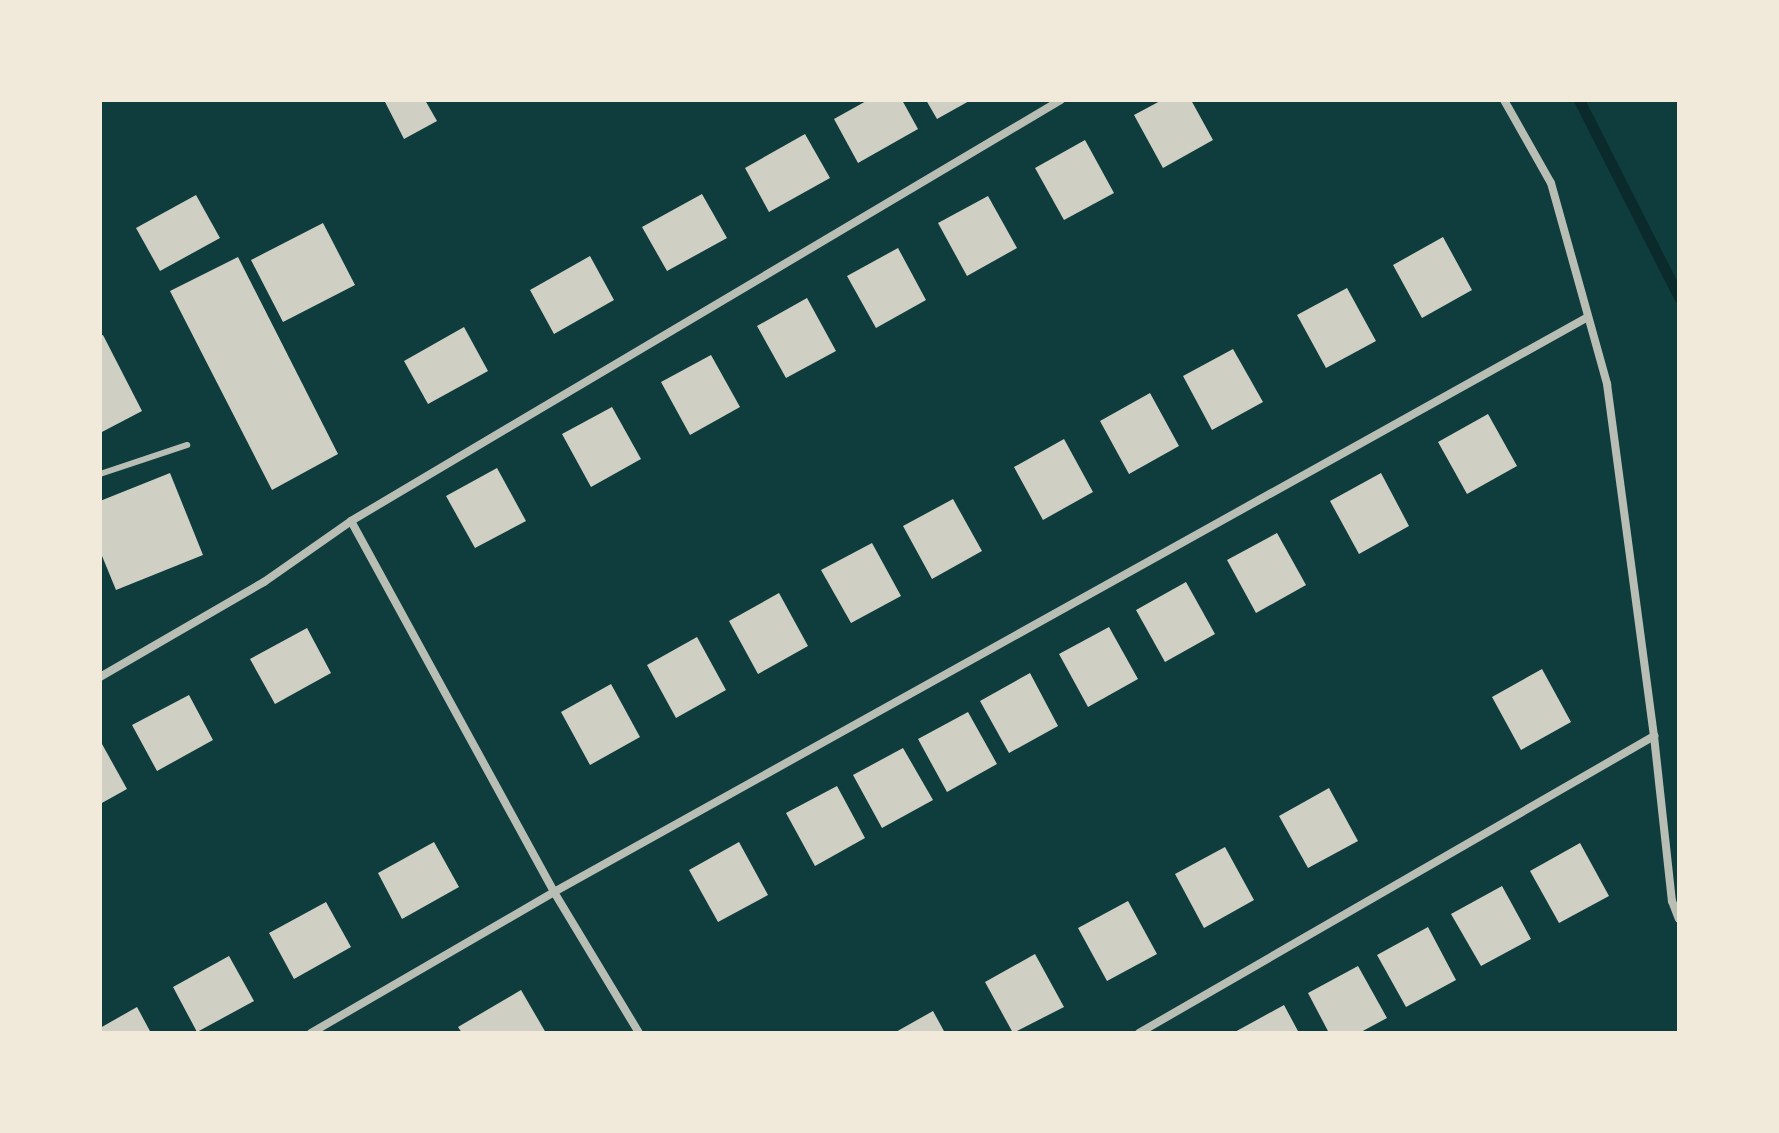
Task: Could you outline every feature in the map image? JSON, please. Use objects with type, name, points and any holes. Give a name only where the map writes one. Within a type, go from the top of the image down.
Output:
[{"type":"street","points":[[100,677],[264,582],[351,521],[1061,100]]},
{"type":"street","points":[[1504,100],[1551,183],[1586,318],[1607,384],[1654,736],[1672,901],[1679,919]]},
{"type":"street","points":[[311,1033],[554,892],[1586,318]]},
{"type":"street","points":[[351,521],[554,892],[639,1033]]},
{"type":"street","points":[[1139,1033],[1654,736]]},
{"type":"lane","points":[[100,474],[187,445]]},
{"type":"building","points":[[384,100],[425,100],[437,121],[404,139]]},
{"type":"building","points":[[868,100],[902,100],[918,129],[858,163],[834,119]]},
{"type":"building","points":[[926,100],[971,100],[937,119]]},
{"type":"building","points":[[1162,100],[1191,100],[1213,140],[1163,168],[1134,115]]},
{"type":"building","points":[[805,134],[830,178],[769,212],[745,168]]},
{"type":"building","points":[[1085,140],[1114,193],[1064,220],[1035,168]]},
{"type":"building","points":[[702,194],[727,238],[667,271],[642,227]]},
{"type":"building","points":[[196,195],[220,238],[160,271],[136,228]]},
{"type":"building","points":[[988,196],[1017,248],[967,276],[938,223]]},
{"type":"building","points":[[323,223],[355,285],[283,322],[251,260]]},
{"type":"building","points":[[1443,237],[1472,290],[1422,318],[1393,265]]},
{"type":"building","points":[[898,248],[926,300],[876,328],[847,276]]},
{"type":"building","points":[[590,256],[614,300],[554,334],[530,290]]},
{"type":"building","points":[[238,257],[338,454],[272,490],[170,291]]},
{"type":"building","points":[[1347,288],[1376,341],[1326,368],[1297,315]]},
{"type":"building","points":[[807,298],[836,351],[786,378],[757,326]]},
{"type":"building","points":[[464,327],[488,371],[428,404],[404,361]]},
{"type":"building","points":[[103,335],[142,411],[100,433],[100,336]]},
{"type":"building","points":[[1233,349],[1263,402],[1212,430],[1183,376]]},
{"type":"building","points":[[711,355],[740,407],[690,435],[661,382]]},
{"type":"building","points":[[1150,393],[1179,446],[1129,474],[1100,421]]},
{"type":"building","points":[[612,407],[641,459],[591,487],[562,434]]},
{"type":"building","points":[[1488,414],[1517,466],[1467,494],[1438,442]]},
{"type":"building","points":[[1064,439],[1093,492],[1043,520],[1014,467]]},
{"type":"building","points":[[497,468],[526,521],[475,548],[446,496]]},
{"type":"building","points":[[170,473],[203,555],[116,590],[100,551],[100,501]]},
{"type":"building","points":[[1381,473],[1409,526],[1359,554],[1330,501]]},
{"type":"building","points":[[953,499],[982,551],[932,579],[903,526]]},
{"type":"building","points":[[1277,533],[1306,585],[1256,613],[1227,560]]},
{"type":"building","points":[[872,543],[901,596],[851,623],[821,570]]},
{"type":"building","points":[[1186,582],[1215,634],[1165,662],[1136,610]]},
{"type":"building","points":[[779,593],[808,646],[758,674],[729,621]]},
{"type":"building","points":[[1109,627],[1138,679],[1088,707],[1059,654]]},
{"type":"building","points":[[307,628],[331,673],[275,704],[250,659]]},
{"type":"building","points":[[697,637],[726,690],[676,718],[647,665]]},
{"type":"building","points":[[1542,669],[1571,722],[1521,750],[1492,697]]},
{"type":"building","points":[[1030,673],[1058,726],[1009,753],[980,701]]},
{"type":"building","points":[[611,684],[640,737],[590,765],[561,712]]},
{"type":"building","points":[[189,695],[213,740],[157,771],[132,725]]},
{"type":"building","points":[[968,712],[997,764],[947,792],[918,739]]},
{"type":"building","points":[[100,745],[127,789],[100,804]]},
{"type":"building","points":[[903,748],[933,800],[882,828],[853,775]]},
{"type":"building","points":[[837,786],[865,838],[815,866],[786,813]]},
{"type":"building","points":[[1329,788],[1358,841],[1308,868],[1279,816]]},
{"type":"building","points":[[434,842],[459,887],[402,919],[378,873]]},
{"type":"building","points":[[739,842],[768,895],[718,922],[689,870]]},
{"type":"building","points":[[1580,843],[1609,896],[1559,923],[1530,871]]},
{"type":"building","points":[[1225,847],[1254,900],[1204,928],[1175,874]]},
{"type":"building","points":[[1502,886],[1531,939],[1481,966],[1451,914]]},
{"type":"building","points":[[1128,901],[1157,954],[1107,981],[1078,928]]},
{"type":"building","points":[[326,902],[351,947],[294,979],[269,933]]},
{"type":"building","points":[[1428,927],[1456,980],[1406,1007],[1377,955]]},
{"type":"building","points":[[1035,954],[1064,1007],[1013,1033],[985,982]]},
{"type":"building","points":[[229,956],[254,1001],[197,1032],[173,987]]},
{"type":"building","points":[[1358,966],[1387,1018],[1359,1033],[1329,1033],[1308,993]]},
{"type":"building","points":[[521,990],[546,1033],[462,1033],[458,1027]]},
{"type":"building","points":[[1284,1005],[1299,1033],[1233,1033]]},
{"type":"building","points":[[137,1007],[151,1033],[100,1033],[100,1028]]},
{"type":"building","points":[[933,1011],[945,1033],[894,1033]]},
{"type":"waterway","points":[[1579,100],[1679,297]]}]
